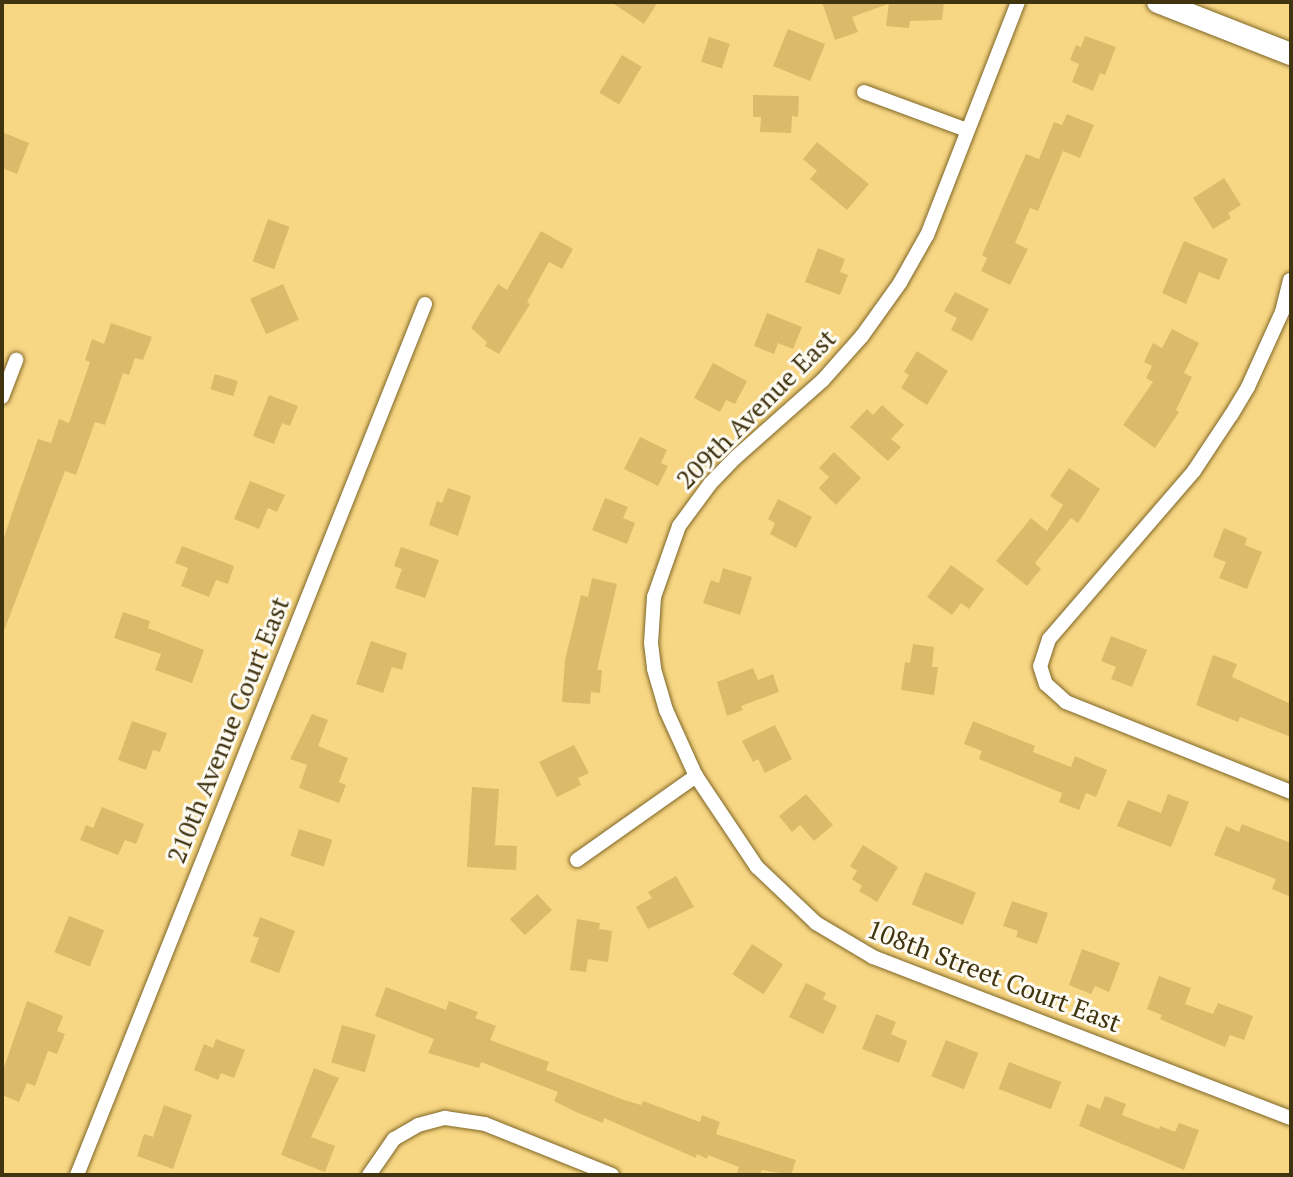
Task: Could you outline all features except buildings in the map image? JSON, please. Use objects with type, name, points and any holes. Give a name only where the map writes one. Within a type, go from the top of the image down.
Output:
[{"type":"street","name":"209th Avenue East","points":[[696,776],[666,710],[651,643],[654,597],[669,549],[689,511],[710,484],[823,380],[885,304],[927,235],[1018,2]]},
{"type":"street","points":[[1170,4],[1291,54]]},
{"type":"street","points":[[864,92],[967,130]]},
{"type":"street","points":[[1290,280],[1282,312],[1248,387],[1231,415],[1194,471],[1049,639],[1040,666],[1046,684],[1066,702],[1291,792]]},
{"type":"street","name":"210th Avenue Court East","points":[[77,1175],[425,304]]},
{"type":"street","points":[[2,397],[16,360]]},
{"type":"street","points":[[577,860],[696,776]]},
{"type":"street","name":"108th Street Court East","points":[[696,776],[766,877],[816,923],[855,948],[1291,1118]]},
{"type":"street","points":[[369,1175],[394,1139],[418,1125],[445,1118],[485,1124],[612,1175]]}]
